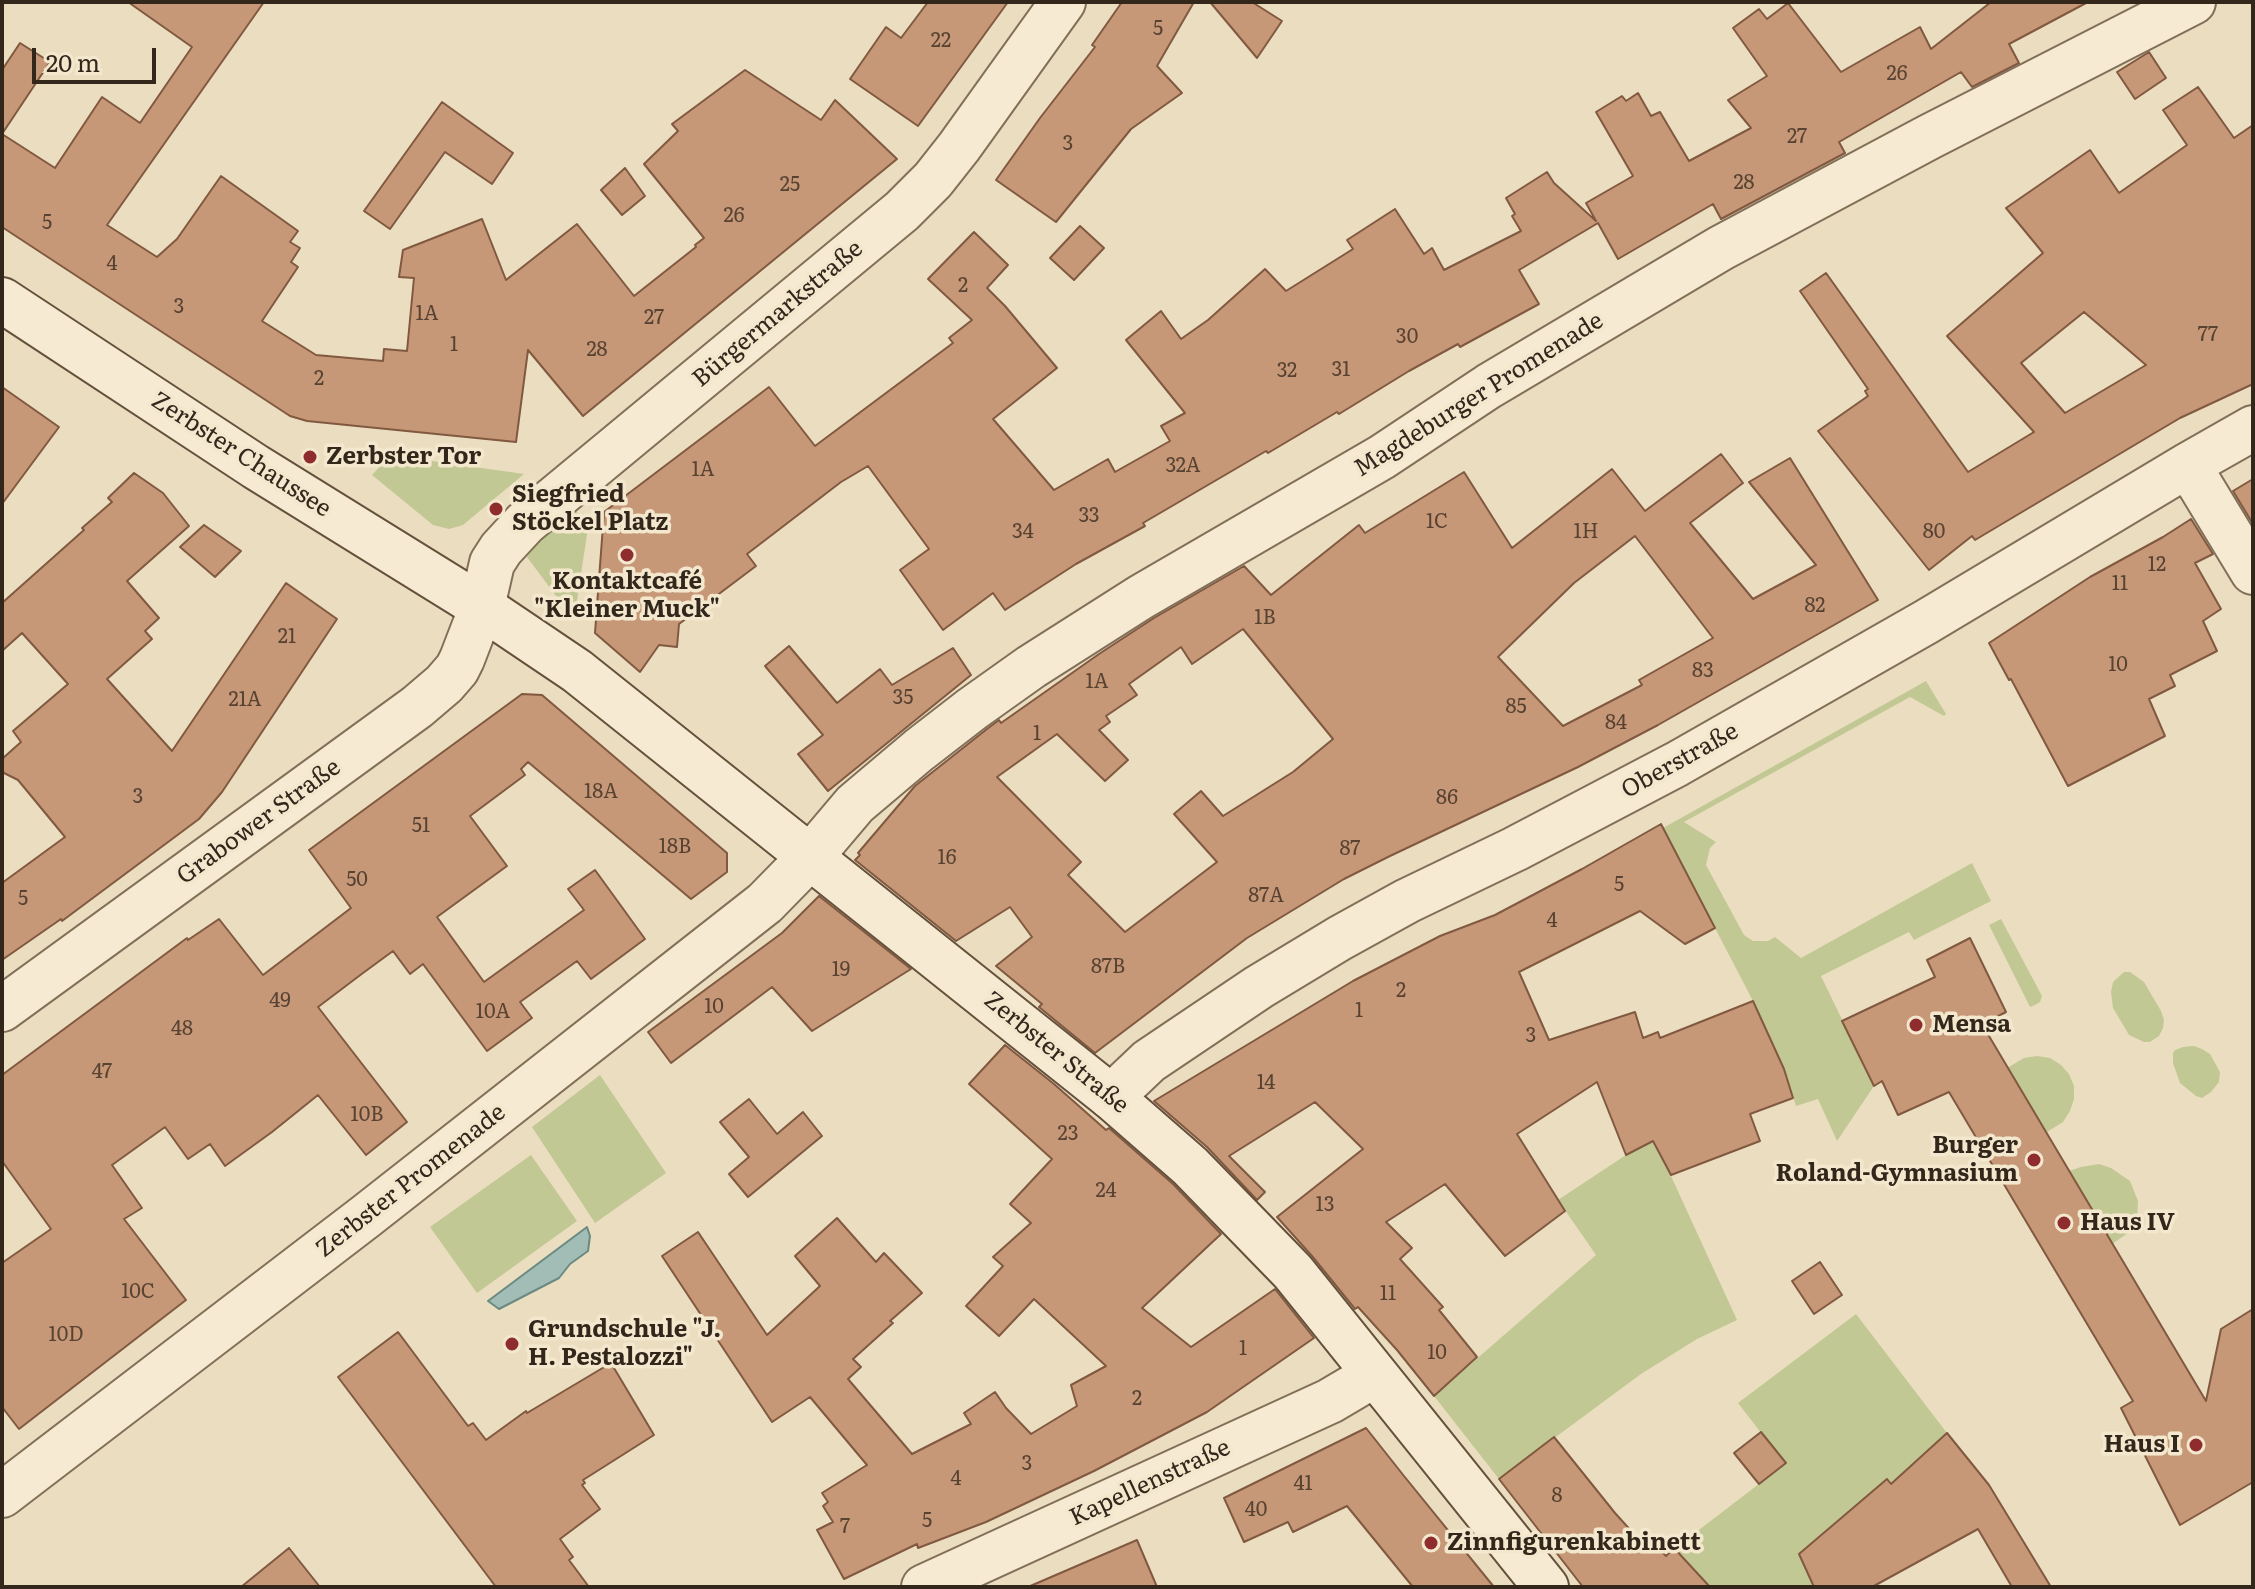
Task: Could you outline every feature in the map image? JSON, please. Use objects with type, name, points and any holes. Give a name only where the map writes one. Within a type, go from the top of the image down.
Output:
[{"type":"street","name":"Bürgermarkstraße","points":[[482,607],[492,563],[525,523],[879,231],[933,180],[1063,2]]},
{"type":"street","name":"Magdeburger Promenade","points":[[811,856],[855,804],[919,750],[1031,667],[1141,597],[1382,457],[1489,386],[1721,248],[2193,2]]},
{"type":"street","name":"Zerbster Chaussee","points":[[2,300],[256,467],[482,607]]},
{"type":"street","name":"Oberstraße","points":[[1111,1097],[1149,1061],[1259,987],[1340,938],[1677,764],[1926,622],[2253,428]]},
{"type":"street","points":[[2188,465],[2253,572]]},
{"type":"street","name":"Zerbster Straße","points":[[482,607],[577,671],[1111,1097],[1190,1166],[1293,1272],[1546,1587]]},
{"type":"street","name":"Grabower Straße","points":[[2,1009],[435,692],[457,669],[482,607]]},
{"type":"street","name":"Zerbster Promenade","points":[[2,1495],[377,1208],[741,922],[765,903],[811,856]]},
{"type":"street","name":"Kapellenstraße","points":[[924,1587],[1330,1401],[1374,1375]]},
{"type":"green space","points":[[390,455],[524,474],[463,525],[449,529],[433,525],[372,475]]},
{"type":"green space","points":[[574,508],[588,528],[574,620],[527,557],[542,534]]},
{"type":"green space","points":[[1926,681],[1946,714],[1944,716],[1910,697],[1684,822],[1716,842],[1710,848],[1706,865],[1744,935],[1753,941],[1768,941],[1775,937],[1801,958],[1972,863],[1991,901],[1914,940],[1909,932],[1821,976],[1874,1086],[1837,1141],[1818,1099],[1796,1106],[1784,1069],[1753,1001],[1663,828]]},
{"type":"green space","points":[[2001,919],[2042,996],[2040,1002],[2030,1007],[1989,925]]},
{"type":"green space","points":[[2124,972],[2130,972],[2144,982],[2161,1011],[2163,1028],[2159,1036],[2150,1042],[2129,1035],[2113,1008],[2113,982]]},
{"type":"green space","points":[[2194,1046],[2210,1054],[2220,1072],[2219,1082],[2202,1098],[2180,1083],[2173,1063],[2175,1050]]},
{"type":"green space","points":[[2024,1058],[2050,1058],[2061,1065],[2074,1086],[2070,1111],[2063,1122],[2047,1132],[2007,1068]]},
{"type":"green space","points":[[600,1075],[666,1173],[595,1223],[532,1127]]},
{"type":"green space","points":[[1653,1141],[1737,1320],[1697,1339],[1641,1374],[1499,1479],[1434,1396],[1596,1255],[1558,1200]]},
{"type":"green space","points":[[531,1155],[577,1221],[477,1293],[430,1227]]},
{"type":"green space","points":[[2099,1164],[2130,1181],[2138,1201],[2137,1222],[2131,1231],[2112,1244],[2069,1171]]},
{"type":"green space","points":[[1856,1314],[1947,1433],[1891,1484],[1887,1480],[1799,1554],[1814,1587],[1690,1587],[1674,1549],[1785,1464],[1738,1403]]},
{"type":"water","points":[[587,1227],[590,1236],[588,1251],[570,1264],[559,1278],[499,1309],[488,1301]]},
{"type":"building","points":[[128,2],[264,2],[107,225],[157,257],[177,239],[221,176],[298,231],[290,242],[300,248],[291,262],[298,267],[262,321],[316,355],[383,361],[384,349],[407,351],[414,278],[399,277],[403,250],[482,219],[506,280],[577,224],[634,296],[696,247],[704,238],[644,164],[678,131],[672,124],[745,70],[821,120],[835,100],[897,159],[583,416],[528,350],[516,442],[307,421],[290,416],[2,227],[2,134],[55,168],[102,97],[140,123],[192,47]]},
{"type":"building","points":[[928,2],[1008,2],[918,126],[850,79],[886,27],[901,38]]},
{"type":"building","points":[[1122,2],[1194,2],[1157,66],[1182,93],[1131,129],[1056,222],[996,180],[1095,47],[1092,45]]},
{"type":"building","points":[[1210,2],[1252,2],[1282,21],[1257,58]]},
{"type":"building","points":[[1991,2],[2088,2],[2009,44],[2019,63],[1972,87],[1961,72],[1839,142],[1845,153],[1721,219],[1713,204],[1618,259],[1598,223],[1519,270],[1539,304],[1460,347],[1458,344],[1339,414],[1337,412],[1268,453],[1266,451],[1143,523],[1145,526],[1076,564],[1005,610],[993,593],[943,630],[900,570],[929,549],[868,466],[841,482],[747,554],[756,566],[679,624],[677,647],[659,645],[640,672],[595,633],[604,512],[769,387],[815,446],[953,343],[949,338],[972,320],[928,279],[974,232],[1008,265],[987,288],[1057,368],[993,419],[1054,490],[1108,459],[1115,472],[1170,441],[1161,426],[1185,413],[1126,340],[1161,311],[1181,339],[1208,320],[1265,269],[1286,291],[1353,249],[1347,240],[1395,209],[1424,254],[1432,248],[1444,270],[1521,231],[1506,198],[1547,172],[1554,183],[1596,221],[1586,203],[1633,176],[1596,112],[1622,96],[1626,101],[1638,93],[1651,116],[1660,112],[1689,161],[1751,128],[1728,100],[1767,76],[1733,28],[1759,9],[1767,19],[1788,3],[1841,72],[1920,27],[1931,49]]},
{"type":"building","points":[[20,43],[50,62],[2,134],[2,70]]},
{"type":"building","points":[[2149,52],[2166,78],[2135,99],[2117,72]]},
{"type":"building","points":[[2198,87],[2234,138],[2253,125],[2253,384],[2180,418],[1975,540],[1972,536],[1929,570],[1818,431],[1868,396],[1865,391],[1868,389],[1800,291],[1826,273],[1968,472],[2034,432],[1947,336],[2043,253],[2006,208],[2090,150],[2119,193],[2187,145],[2163,110]],"holes":[[[2084,312],[2146,365],[2065,413],[2021,363]]]},
{"type":"building","points":[[442,102],[513,153],[492,184],[445,152],[390,229],[364,211]]},
{"type":"building","points":[[625,168],[645,196],[622,215],[601,190]]},
{"type":"building","points":[[1080,226],[1104,248],[1074,280],[1050,258]]},
{"type":"building","points":[[2,387],[59,427],[2,504]]},
{"type":"building","points":[[1721,454],[1743,483],[1690,523],[1753,599],[1816,565],[1749,482],[1790,458],[1878,600],[1578,767],[1344,879],[1247,938],[1095,1053],[1039,1007],[1042,1004],[996,966],[1032,937],[1010,907],[956,941],[855,860],[915,786],[987,729],[999,720],[1001,723],[1154,618],[1244,566],[1271,595],[1359,525],[1365,533],[1464,472],[1512,548],[1612,469],[1645,511]],"holes":[[[1635,536],[1713,638],[1639,680],[1642,685],[1563,726],[1498,657],[1574,583]],[[1243,629],[1333,739],[1293,772],[1223,816],[1201,791],[1174,814],[1217,862],[1125,932],[1068,875],[1081,862],[997,777],[1057,734],[1105,781],[1128,760],[1099,730],[1110,722],[1106,716],[1137,695],[1129,684],[1181,647],[1192,664]]]},
{"type":"building","points":[[134,473],[163,493],[189,526],[127,581],[159,618],[145,631],[152,639],[107,679],[172,751],[286,583],[337,619],[222,792],[199,819],[62,921],[2,960],[2,883],[65,837],[18,780],[2,772],[2,759],[21,742],[13,731],[68,684],[22,633],[2,651],[2,603],[84,530],[82,528],[112,502],[108,498]]},
{"type":"building","points":[[2253,479],[2253,524],[2233,491]]},
{"type":"building","points":[[2191,519],[2213,554],[2195,563],[2221,609],[2203,621],[2217,651],[2170,675],[2175,686],[2149,699],[2165,736],[2068,786],[1989,643],[2090,577]]},
{"type":"building","points":[[204,525],[241,551],[215,577],[180,547]]},
{"type":"building","points":[[789,646],[837,703],[880,669],[892,685],[953,648],[971,675],[828,791],[798,754],[823,735],[765,666]]},
{"type":"building","points":[[522,694],[542,695],[727,853],[727,872],[691,899],[528,762],[521,769],[525,775],[470,816],[507,866],[437,917],[484,982],[584,910],[568,889],[595,870],[645,939],[591,979],[577,961],[520,1002],[532,1018],[487,1051],[423,964],[410,974],[393,951],[318,1007],[407,1122],[366,1155],[318,1095],[225,1166],[210,1144],[188,1159],[165,1127],[112,1165],[142,1208],[124,1219],[186,1300],[19,1429],[2,1407],[2,1263],[51,1229],[2,1161],[2,1075],[187,938],[219,919],[263,975],[351,908],[309,850]]},
{"type":"building","points":[[1661,824],[1715,928],[1685,944],[1640,911],[1519,972],[1549,1040],[1635,1012],[1643,1038],[1658,1032],[1660,1038],[1753,1001],[1784,1069],[1793,1098],[1750,1114],[1760,1141],[1671,1175],[1653,1141],[1626,1155],[1597,1082],[1517,1134],[1565,1211],[1505,1256],[1445,1184],[1386,1222],[1412,1248],[1400,1259],[1443,1307],[1439,1310],[1477,1357],[1434,1396],[1397,1350],[1358,1307],[1355,1309],[1277,1217],[1363,1149],[1315,1102],[1229,1156],[1265,1192],[1257,1200],[1207,1147],[1154,1101],[1353,981],[1440,936],[1495,915]]},
{"type":"building","points":[[819,896],[911,969],[812,1031],[772,987],[671,1063],[648,1032],[782,933]]},
{"type":"building","points":[[1970,938],[2006,1012],[1987,1022],[1990,1029],[1986,1031],[2206,1401],[2221,1329],[2253,1309],[2253,1482],[2180,1525],[2121,1408],[2133,1401],[1949,1092],[1898,1115],[1882,1081],[1874,1086],[1842,1021],[1935,977],[1927,960]]},
{"type":"building","points":[[1005,1045],[1173,1184],[1221,1234],[1142,1308],[1191,1347],[1275,1289],[1314,1338],[1207,1412],[1094,1471],[986,1522],[918,1548],[917,1544],[844,1579],[817,1530],[833,1522],[823,1506],[828,1502],[822,1493],[867,1465],[810,1397],[772,1422],[662,1256],[698,1232],[767,1335],[820,1286],[795,1256],[837,1218],[876,1262],[884,1253],[922,1293],[853,1359],[861,1367],[848,1379],[912,1454],[971,1424],[964,1413],[995,1392],[1031,1434],[1077,1406],[1071,1385],[1106,1366],[1034,1299],[999,1336],[966,1306],[1003,1266],[993,1257],[1031,1223],[1010,1204],[1052,1159],[969,1084]]},
{"type":"building","points":[[749,1099],[777,1134],[803,1112],[822,1136],[748,1197],[729,1174],[749,1157],[720,1122]]},
{"type":"building","points":[[1820,1262],[1842,1295],[1814,1314],[1792,1281]]},
{"type":"building","points":[[398,1332],[468,1426],[473,1423],[486,1440],[526,1411],[611,1363],[654,1435],[583,1480],[585,1483],[582,1485],[600,1509],[560,1539],[573,1557],[569,1560],[589,1587],[496,1587],[338,1377]]},
{"type":"building","points":[[1366,1428],[1494,1587],[1413,1587],[1347,1506],[1293,1532],[1288,1522],[1244,1542],[1224,1498]]},
{"type":"building","points":[[1761,1432],[1786,1463],[1759,1484],[1734,1453]]},
{"type":"building","points":[[1947,1433],[1989,1485],[2051,1587],[2012,1587],[1978,1529],[1872,1587],[1814,1587],[1799,1554],[1887,1479],[1891,1484]]},
{"type":"building","points":[[1554,1437],[1642,1543],[1648,1538],[1666,1556],[1674,1548],[1710,1587],[1583,1587],[1499,1479]]},
{"type":"building","points":[[1137,1540],[1157,1587],[1028,1587]]},
{"type":"building","points":[[289,1548],[320,1587],[241,1587]]},
{"type":"place","name":"Zerbster Tor","points":[[310,457]]},
{"type":"place","name":"Siegfried Stöckel Platz","points":[[496,509]]},
{"type":"place","name":"Kontaktcafé \"Kleiner Muck\"","points":[[627,555]]},
{"type":"place","name":"Mensa","points":[[1916,1025]]},
{"type":"place","name":"Burger Roland-Gymnasium","points":[[2034,1160]]},
{"type":"place","name":"Haus IV","points":[[2064,1223]]},
{"type":"place","name":"Grundschule \"J. H. Pestalozzi\"","points":[[512,1344]]},
{"type":"place","name":"Haus I","points":[[2196,1445]]},
{"type":"place","name":"Zinnfigurenkabinett","points":[[1431,1543]]}]
